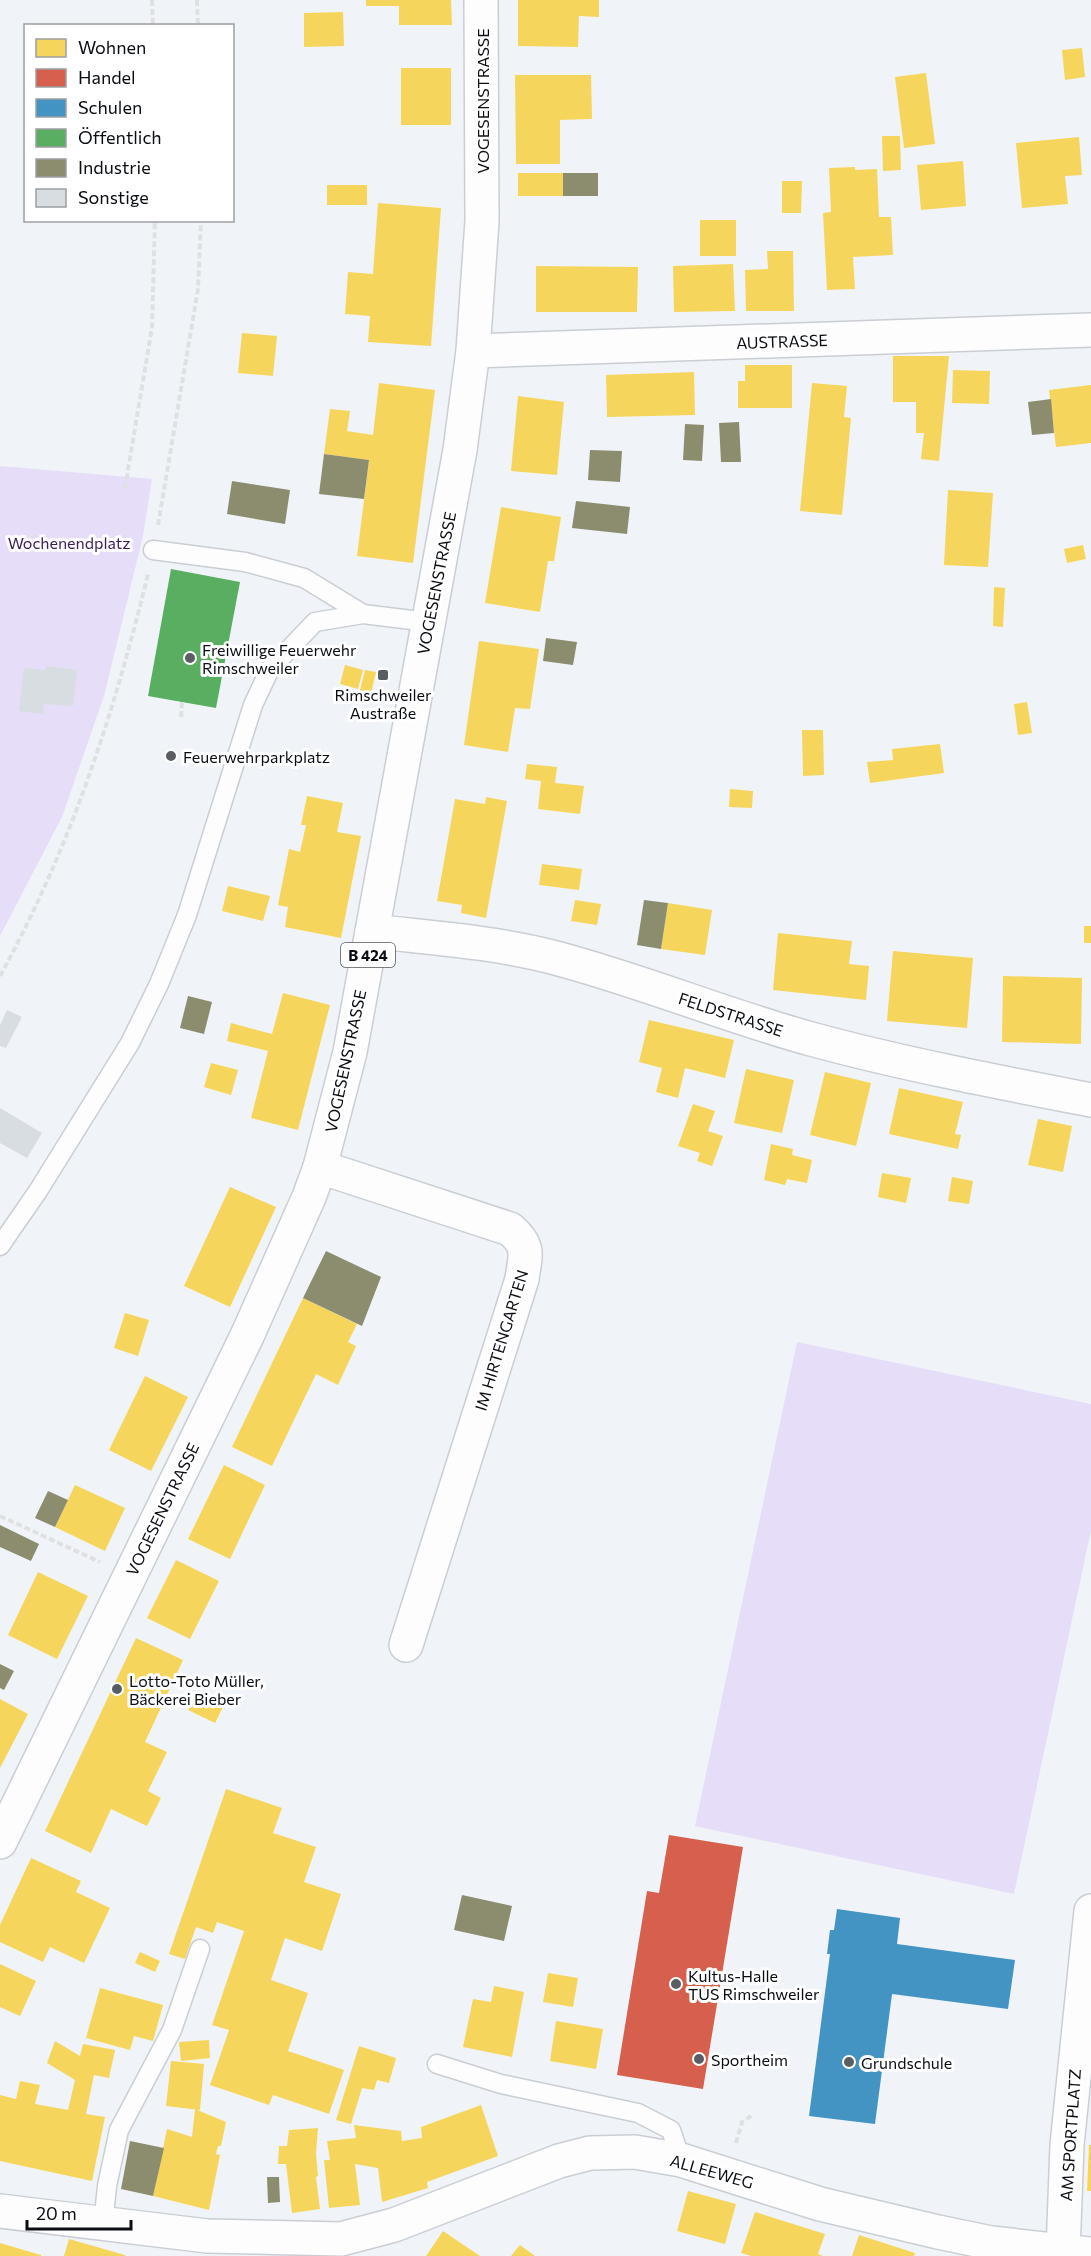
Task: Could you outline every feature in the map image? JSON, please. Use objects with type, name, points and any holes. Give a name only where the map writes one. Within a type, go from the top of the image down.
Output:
[{"type":"street","name":"VOGESENSTRASSE","points":[[0,1842],[247,1336],[320,1167],[350,1052],[460,450],[473,351],[482,222],[481,0]]},
{"type":"street","name":"AUSTRASSE","points":[[473,351],[1091,330]]},
{"type":"street","name":"FELDSTRASSE","points":[[372,931],[491,945],[549,956],[613,974],[748,1021],[813,1040],[957,1074],[1091,1100]]},
{"type":"street","name":"IM HIRTENGARTEN","points":[[320,1167],[510,1229],[522,1239],[526,1249],[522,1280],[406,1645]]},
{"type":"street","name":"AM SPORTPLATZ","points":[[1076,2254],[1067,2145],[1091,1911]]},
{"type":"street","name":"ALLEEWEG","points":[[0,2211],[102,2225],[349,2248],[394,2225],[559,2161],[590,2153],[635,2152],[681,2160],[819,2204],[981,2240],[1076,2254]]},
{"type":"lane","points":[[153,550],[245,562],[304,578],[363,614]]},
{"type":"lane","points":[[0,1246],[130,1043],[159,984],[187,915],[253,705],[270,669],[315,622],[363,614],[428,622]]},
{"type":"lane","points":[[102,2225],[107,2186],[119,2130],[172,2030],[200,1949]]},
{"type":"lane","points":[[437,2064],[501,2084],[638,2113],[671,2130],[681,2160]]},
{"type":"path","points":[[152,0],[153,24]]},
{"type":"path","points":[[197,0],[198,24]]},
{"type":"path","points":[[125,488],[152,327],[155,222]]},
{"type":"path","points":[[0,975],[22,936],[58,855],[95,760],[124,673],[153,550],[198,289],[201,222]]},
{"type":"path","points":[[181,717],[182,702]]},
{"type":"path","points":[[0,1516],[130,1575]]},
{"type":"path","points":[[742,2122],[754,2114]]},
{"type":"green space","name":"Wochenendplatz","points":[[0,466],[152,479],[143,536],[104,696],[62,817],[0,936]]},
{"type":"green space","points":[[797,1342],[1091,1404],[1091,1530],[1014,1894],[695,1826]]},
{"type":"building: Wohnen","points":[[366,0],[451,0],[452,25],[399,25],[399,6],[366,6]]},
{"type":"building: Wohnen","points":[[518,0],[599,0],[599,17],[579,16],[578,47],[518,46]]},
{"type":"building: Wohnen","points":[[343,12],[344,46],[304,47],[304,13]]},
{"type":"building: Wohnen","points":[[1082,48],[1085,77],[1065,80],[1062,50]]},
{"type":"building: Wohnen","points":[[401,68],[451,68],[451,125],[401,125]]},
{"type":"building: Wohnen","points":[[926,73],[935,144],[904,148],[895,77]]},
{"type":"building: Wohnen","points":[[515,75],[591,75],[592,119],[560,120],[560,164],[516,164]]},
{"type":"building: Wohnen","points":[[882,136],[900,136],[901,170],[883,171]]},
{"type":"building: Wohnen","points":[[1079,137],[1082,175],[1065,176],[1068,204],[1022,208],[1016,143]]},
{"type":"building: Wohnen","points":[[963,161],[966,206],[921,210],[917,165]]},
{"type":"building: Wohnen","points":[[855,167],[855,170],[877,169],[879,217],[891,217],[893,255],[853,257],[855,289],[827,290],[823,213],[831,212],[829,168]]},
{"type":"building: Wohnen","points":[[518,173],[563,173],[563,196],[518,196]]},
{"type":"building: Wohnen","points":[[782,181],[802,181],[801,213],[782,213]]},
{"type":"building: Wohnen","points":[[327,185],[367,185],[367,205],[327,205]]},
{"type":"building: Wohnen","points":[[378,203],[441,208],[431,346],[368,342],[370,316],[345,314],[348,272],[373,274]]},
{"type":"building: Wohnen","points":[[700,220],[736,220],[736,256],[700,256]]},
{"type":"building: Wohnen","points":[[767,251],[793,251],[794,311],[746,311],[745,270],[768,269]]},
{"type":"building: Wohnen","points":[[733,264],[735,311],[674,312],[673,266]]},
{"type":"building: Wohnen","points":[[536,266],[638,267],[637,312],[536,312]]},
{"type":"building: Wohnen","points":[[242,333],[277,336],[273,376],[238,373]]},
{"type":"building: Wohnen","points":[[893,356],[949,356],[939,461],[921,459],[924,433],[916,433],[916,402],[893,402]]},
{"type":"building: Wohnen","points":[[745,365],[792,365],[792,408],[738,408],[738,381],[745,381]]},
{"type":"building: Wohnen","points":[[953,370],[990,371],[989,404],[952,403]]},
{"type":"building: Wohnen","points":[[694,372],[695,415],[607,417],[606,375]]},
{"type":"building: Wohnen","points":[[379,383],[435,390],[413,563],[357,556],[369,460],[324,454],[330,409],[350,411],[347,431],[373,435]]},
{"type":"building: Wohnen","points":[[812,383],[847,386],[844,417],[851,418],[842,515],[800,511]]},
{"type":"building: Wohnen","points":[[1091,385],[1091,443],[1056,447],[1049,390]]},
{"type":"building: Wohnen","points":[[518,396],[564,402],[557,475],[511,471]]},
{"type":"building: Wohnen","points":[[948,490],[993,493],[988,567],[944,565]]},
{"type":"building: Wohnen","points":[[501,507],[561,517],[554,561],[548,561],[540,612],[485,603]]},
{"type":"building: Wohnen","points":[[1083,545],[1086,559],[1067,563],[1064,549]]},
{"type":"building: Wohnen","points":[[994,587],[1005,588],[1003,627],[993,626]]},
{"type":"building: Wohnen","points":[[479,641],[539,649],[530,709],[515,708],[508,752],[464,745]]},
{"type":"building: Wohnen","points":[[345,665],[363,670],[358,689],[340,684]]},
{"type":"building: Wohnen","points":[[365,670],[376,672],[371,693],[360,690]]},
{"type":"building: Wohnen","points":[[1027,702],[1032,733],[1018,735],[1014,704]]},
{"type":"building: Wohnen","points":[[802,730],[823,730],[824,775],[803,776]]},
{"type":"building: Wohnen","points":[[940,744],[944,773],[870,783],[867,762],[893,760],[892,749]]},
{"type":"building: Wohnen","points":[[527,764],[557,767],[555,783],[584,786],[580,814],[538,809],[541,781],[525,779]]},
{"type":"building: Wohnen","points":[[730,789],[753,791],[752,808],[729,807]]},
{"type":"building: Wohnen","points":[[307,796],[343,803],[337,832],[361,836],[341,938],[285,927],[288,907],[278,905],[289,849],[300,852],[306,825],[301,825]]},
{"type":"building: Wohnen","points":[[486,797],[507,801],[486,918],[461,913],[462,905],[437,901],[455,799],[485,804]]},
{"type":"building: Wohnen","points":[[542,864],[582,869],[579,890],[539,885]]},
{"type":"building: Wohnen","points":[[228,886],[270,896],[263,921],[222,911]]},
{"type":"building: Wohnen","points":[[575,900],[601,904],[597,925],[571,921]]},
{"type":"building: Wohnen","points":[[668,903],[712,910],[705,955],[661,949]]},
{"type":"building: Wohnen","points":[[1084,926],[1091,926],[1091,943],[1084,943]]},
{"type":"building: Wohnen","points":[[778,933],[852,941],[849,964],[869,966],[866,1000],[773,990]]},
{"type":"building: Wohnen","points":[[893,951],[973,958],[967,1028],[887,1021]]},
{"type":"building: Wohnen","points":[[1003,976],[1082,978],[1081,1044],[1002,1042]]},
{"type":"building: Wohnen","points":[[283,993],[330,1005],[298,1130],[251,1118],[268,1051],[227,1041],[231,1023],[272,1034]]},
{"type":"building: Wohnen","points":[[649,1020],[734,1040],[725,1078],[685,1068],[678,1098],[656,1092],[662,1068],[639,1062]]},
{"type":"building: Wohnen","points":[[211,1063],[238,1070],[231,1095],[204,1087]]},
{"type":"building: Wohnen","points":[[746,1069],[794,1080],[782,1133],[734,1123]]},
{"type":"building: Wohnen","points":[[825,1072],[871,1083],[856,1146],[810,1135]]},
{"type":"building: Wohnen","points":[[899,1088],[963,1102],[955,1134],[961,1135],[958,1149],[889,1134]]},
{"type":"building: Wohnen","points":[[693,1104],[715,1111],[708,1131],[723,1136],[712,1166],[697,1161],[700,1153],[678,1146]]},
{"type":"building: Wohnen","points":[[1038,1119],[1072,1126],[1063,1172],[1028,1165]]},
{"type":"building: Wohnen","points":[[771,1144],[793,1149],[792,1155],[812,1160],[807,1183],[787,1179],[785,1185],[764,1180]]},
{"type":"building: Wohnen","points":[[882,1173],[911,1178],[906,1203],[878,1197]]},
{"type":"building: Wohnen","points":[[952,1177],[973,1181],[969,1204],[948,1201]]},
{"type":"building: Wohnen","points":[[230,1187],[276,1207],[230,1307],[184,1286]]},
{"type":"building: Wohnen","points":[[303,1298],[357,1324],[348,1342],[356,1346],[338,1385],[316,1374],[272,1466],[232,1447]]},
{"type":"building: Wohnen","points":[[125,1313],[149,1320],[138,1356],[114,1348]]},
{"type":"building: Wohnen","points":[[145,1376],[188,1397],[151,1471],[109,1450]]},
{"type":"building: Wohnen","points":[[224,1465],[265,1485],[230,1559],[188,1539]]},
{"type":"building: Wohnen","points":[[75,1485],[125,1508],[105,1551],[55,1527]]},
{"type":"building: Wohnen","points":[[176,1560],[219,1581],[190,1639],[147,1618]]},
{"type":"building: Wohnen","points":[[38,1572],[88,1596],[57,1659],[8,1635]]},
{"type":"building: Wohnen","points":[[136,1638],[183,1660],[145,1742],[167,1752],[148,1791],[161,1798],[147,1826],[111,1809],[91,1853],[45,1831]]},
{"type":"building: Wohnen","points":[[197,1691],[224,1705],[215,1723],[188,1710]]},
{"type":"building: Wohnen","points":[[0,1699],[28,1714],[0,1768]]},
{"type":"building: Wohnen","points":[[226,1789],[282,1808],[273,1833],[316,1847],[304,1882],[341,1894],[322,1951],[285,1938],[271,1980],[308,1993],[288,2051],[344,2070],[329,2114],[273,2095],[269,2105],[210,2085],[229,2030],[212,2025],[244,1931],[217,1922],[213,1933],[196,1927],[185,1959],[169,1954]]},
{"type":"building: Wohnen","points":[[31,1858],[81,1881],[76,1892],[110,1908],[84,1963],[50,1947],[43,1962],[0,1942],[0,1925]]},
{"type":"building: Wohnen","points":[[140,1952],[160,1961],[155,1972],[135,1963]]},
{"type":"building: Wohnen","points":[[0,1964],[36,1981],[20,2016],[0,2007]]},
{"type":"building: Wohnen","points":[[548,1973],[578,1978],[573,2007],[543,2002]]},
{"type":"building: Wohnen","points":[[494,1986],[524,1992],[512,2057],[463,2047],[473,1999],[491,2002]]},
{"type":"building: Wohnen","points":[[100,1988],[163,2005],[153,2041],[134,2036],[130,2050],[86,2038]]},
{"type":"building: Wohnen","points":[[556,2021],[603,2029],[596,2069],[550,2061]]},
{"type":"building: Wohnen","points":[[209,2040],[210,2058],[181,2061],[179,2042]]},
{"type":"building: Wohnen","points":[[55,2041],[80,2056],[83,2044],[115,2050],[109,2078],[94,2075],[86,2114],[105,2117],[92,2181],[0,2161],[0,2095],[16,2099],[20,2081],[40,2085],[35,2104],[68,2110],[75,2080],[47,2063]]},
{"type":"building: Wohnen","points":[[359,2046],[396,2058],[389,2083],[377,2080],[374,2090],[362,2088],[351,2124],[336,2120]]},
{"type":"building: Wohnen","points":[[171,2061],[204,2064],[200,2110],[166,2106]]},
{"type":"building: Wohnen","points":[[481,2105],[498,2156],[427,2182],[428,2188],[382,2202],[378,2168],[355,2164],[360,2205],[329,2208],[324,2160],[330,2160],[327,2141],[356,2138],[354,2125],[401,2131],[402,2141],[422,2138],[421,2127]]},
{"type":"building: Wohnen","points":[[195,2109],[226,2122],[221,2146],[218,2146],[216,2154],[220,2155],[209,2210],[153,2196],[167,2129],[192,2137]]},
{"type":"building: Wohnen","points":[[318,2128],[316,2154],[318,2176],[316,2177],[320,2209],[292,2213],[286,2164],[278,2164],[279,2146],[287,2146],[289,2130]]},
{"type":"building: Wohnen","points":[[1089,2145],[1091,2145],[1091,2191],[1087,2191]]},
{"type":"building: Wohnen","points":[[688,2191],[736,2204],[725,2244],[677,2231]]},
{"type":"building: Wohnen","points":[[755,2212],[825,2234],[818,2254],[823,2256],[751,2256],[741,2253]]},
{"type":"building: Wohnen","points":[[443,2231],[480,2256],[426,2256]]},
{"type":"building: Wohnen","points":[[859,2235],[915,2253],[914,2256],[852,2256]]},
{"type":"building: Wohnen","points":[[69,2239],[125,2255],[125,2256],[64,2256]]},
{"type":"building: Wohnen","points":[[0,2243],[41,2255],[41,2256],[0,2256]]},
{"type":"building: Wohnen","points":[[520,2245],[535,2256],[511,2256]]},
{"type":"building: Handel","name":"Kultus-Halle TUS Rimschweiler","points":[[669,1835],[743,1847],[703,2089],[617,2075],[647,1891],[659,1893]]},
{"type":"building: Schulen","name":"Grundschule","points":[[837,1909],[900,1918],[897,1944],[1015,1960],[1008,2009],[892,1994],[875,2124],[809,2116],[830,1954],[827,1954],[830,1930],[834,1930]]},
{"type":"building: Öffentlich","name":"Freiwillige Feuerwehr Rimschweiler","points":[[171,569],[240,582],[216,708],[148,696]]},
{"type":"building: Industrie","points":[[563,173],[598,173],[598,196],[563,196]]},
{"type":"building: Industrie","points":[[1051,399],[1054,433],[1032,435],[1028,402]]},
{"type":"building: Industrie","points":[[739,422],[741,462],[721,462],[719,423]]},
{"type":"building: Industrie","points":[[685,424],[704,425],[702,461],[683,460]]},
{"type":"building: Industrie","points":[[590,450],[622,451],[620,482],[588,480]]},
{"type":"building: Industrie","points":[[324,454],[369,460],[364,499],[319,494]]},
{"type":"building: Industrie","points":[[232,481],[290,490],[285,524],[227,514]]},
{"type":"building: Industrie","points":[[576,501],[630,507],[627,534],[572,528]]},
{"type":"building: Industrie","points":[[546,638],[577,642],[573,665],[543,661]]},
{"type":"building: Industrie","points":[[644,900],[668,903],[661,949],[637,945]]},
{"type":"building: Industrie","points":[[188,996],[212,1002],[204,1034],[180,1028]]},
{"type":"building: Industrie","points":[[326,1251],[381,1277],[362,1326],[303,1298]]},
{"type":"building: Industrie","points":[[48,1491],[68,1500],[55,1527],[35,1518]]},
{"type":"building: Industrie","points":[[0,1525],[39,1544],[31,1561],[0,1547]]},
{"type":"building: Industrie","points":[[0,1664],[14,1671],[4,1690],[0,1688]]},
{"type":"building: Industrie","points":[[462,1895],[512,1906],[504,1941],[454,1930]]},
{"type":"building: Industrie","points":[[130,2141],[164,2148],[153,2196],[121,2189]]},
{"type":"building: Industrie","points":[[267,2177],[279,2177],[280,2202],[268,2203]]},
{"type":"building: Sonstige","points":[[46,666],[77,670],[73,706],[44,704],[43,714],[19,711],[24,668],[45,670]]},
{"type":"building: Sonstige","points":[[7,1010],[22,1017],[6,1048],[0,1046],[0,1025]]},
{"type":"building: Sonstige","points":[[0,1108],[42,1133],[27,1158],[0,1143]]},
{"type":"place","name":"Freiwillige Feuerwehr Rimschweiler","points":[[190,658]]},
{"type":"place","name":"Rimschweiler Austraße","points":[[383,675]]},
{"type":"place","name":"Feuerwehrparkplatz","points":[[171,756]]},
{"type":"place","name":"Lotto-Toto Müller, Bäckerei Bieber","points":[[117,1689]]},
{"type":"place","name":"Kultus-Halle TUS Rimschweiler","points":[[676,1984]]},
{"type":"place","name":"Sportheim","points":[[699,2059]]},
{"type":"place","name":"Grundschule","points":[[849,2062]]}]
